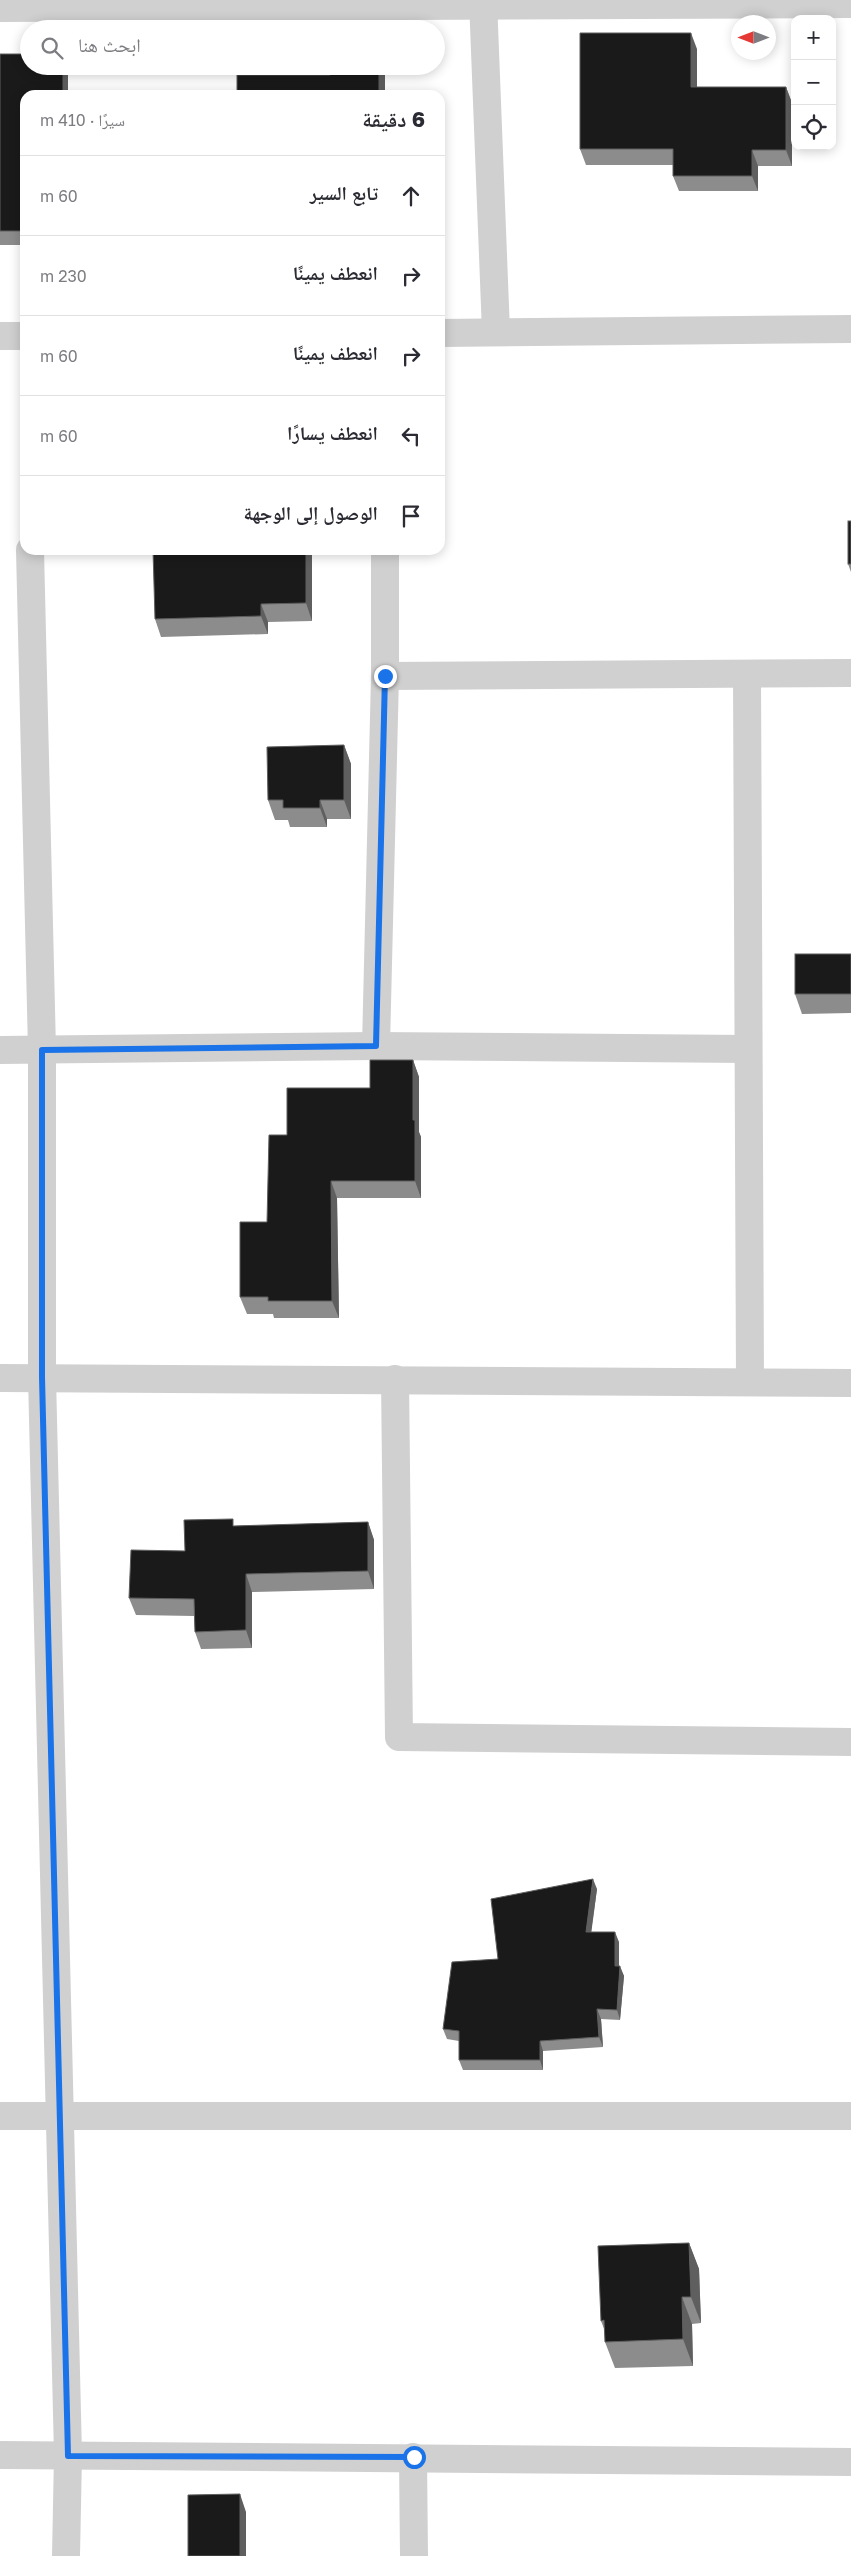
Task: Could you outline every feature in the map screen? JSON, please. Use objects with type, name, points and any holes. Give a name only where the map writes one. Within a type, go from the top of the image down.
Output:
[{"type":"street","points":[[483,3],[496,332]]},
{"type":"street","points":[[0,8],[156,4],[851,4]]},
{"type":"street","points":[[445,332],[851,329]]},
{"type":"street","points":[[0,336],[20,336]]},
{"type":"street","points":[[30,555],[42,1050],[42,1377],[68,2456],[66,2556]]},
{"type":"street","points":[[376,1046],[385,676],[385,555]]},
{"type":"street","points":[[385,676],[851,673]]},
{"type":"street","points":[[747,674],[750,1382]]},
{"type":"street","points":[[0,1050],[376,1046],[748,1049]]},
{"type":"street","points":[[0,1378],[851,1382]]},
{"type":"street","points":[[395,1379],[399,1737],[851,1742]]},
{"type":"street","points":[[0,2116],[851,2116]]},
{"type":"street","points":[[0,2455],[851,2462]]},
{"type":"street","points":[[414,2457],[414,2556]]},
{"type":"building","points":[[580,33],[691,33],[691,87],[786,87],[786,150],[752,150],[752,176],[673,176],[673,149],[580,149]]},
{"type":"building","points":[[0,54],[20,54],[20,75],[63,75],[63,90],[20,90],[20,231],[0,231]]},
{"type":"building","points":[[237,75],[379,75],[379,90],[237,90]]},
{"type":"building","points":[[848,521],[851,521],[851,564],[848,564]]},
{"type":"building","points":[[153,555],[306,555],[306,603],[261,604],[261,616],[155,619]]},
{"type":"building","points":[[344,745],[344,800],[320,800],[320,808],[283,808],[283,800],[268,800],[267,747]]},
{"type":"building","points":[[795,954],[851,954],[851,994],[795,994]]},
{"type":"building","points":[[370,1060],[413,1060],[415,1181],[331,1181],[332,1301],[268,1301],[268,1297],[240,1297],[240,1222],[267,1222],[269,1135],[287,1135],[287,1088],[370,1088]]},
{"type":"building","points":[[233,1519],[233,1526],[368,1522],[368,1571],[246,1574],[246,1630],[195,1632],[194,1599],[129,1598],[131,1550],[185,1551],[184,1520]]},
{"type":"building","points":[[593,1879],[586,1932],[615,1932],[615,1966],[620,1966],[617,2010],[597,2009],[599,2037],[540,2041],[540,2060],[459,2060],[459,2031],[443,2029],[452,1962],[498,1959],[491,1899]]},
{"type":"building","points":[[689,2243],[691,2297],[682,2297],[683,2339],[605,2342],[604,2320],[601,2321],[598,2246]]},
{"type":"building","points":[[240,2494],[240,2556],[188,2556],[188,2495]]},
{"type":"route","points":[[385,676],[376,1046],[42,1050],[42,1377],[68,2456],[414,2457]]}]
